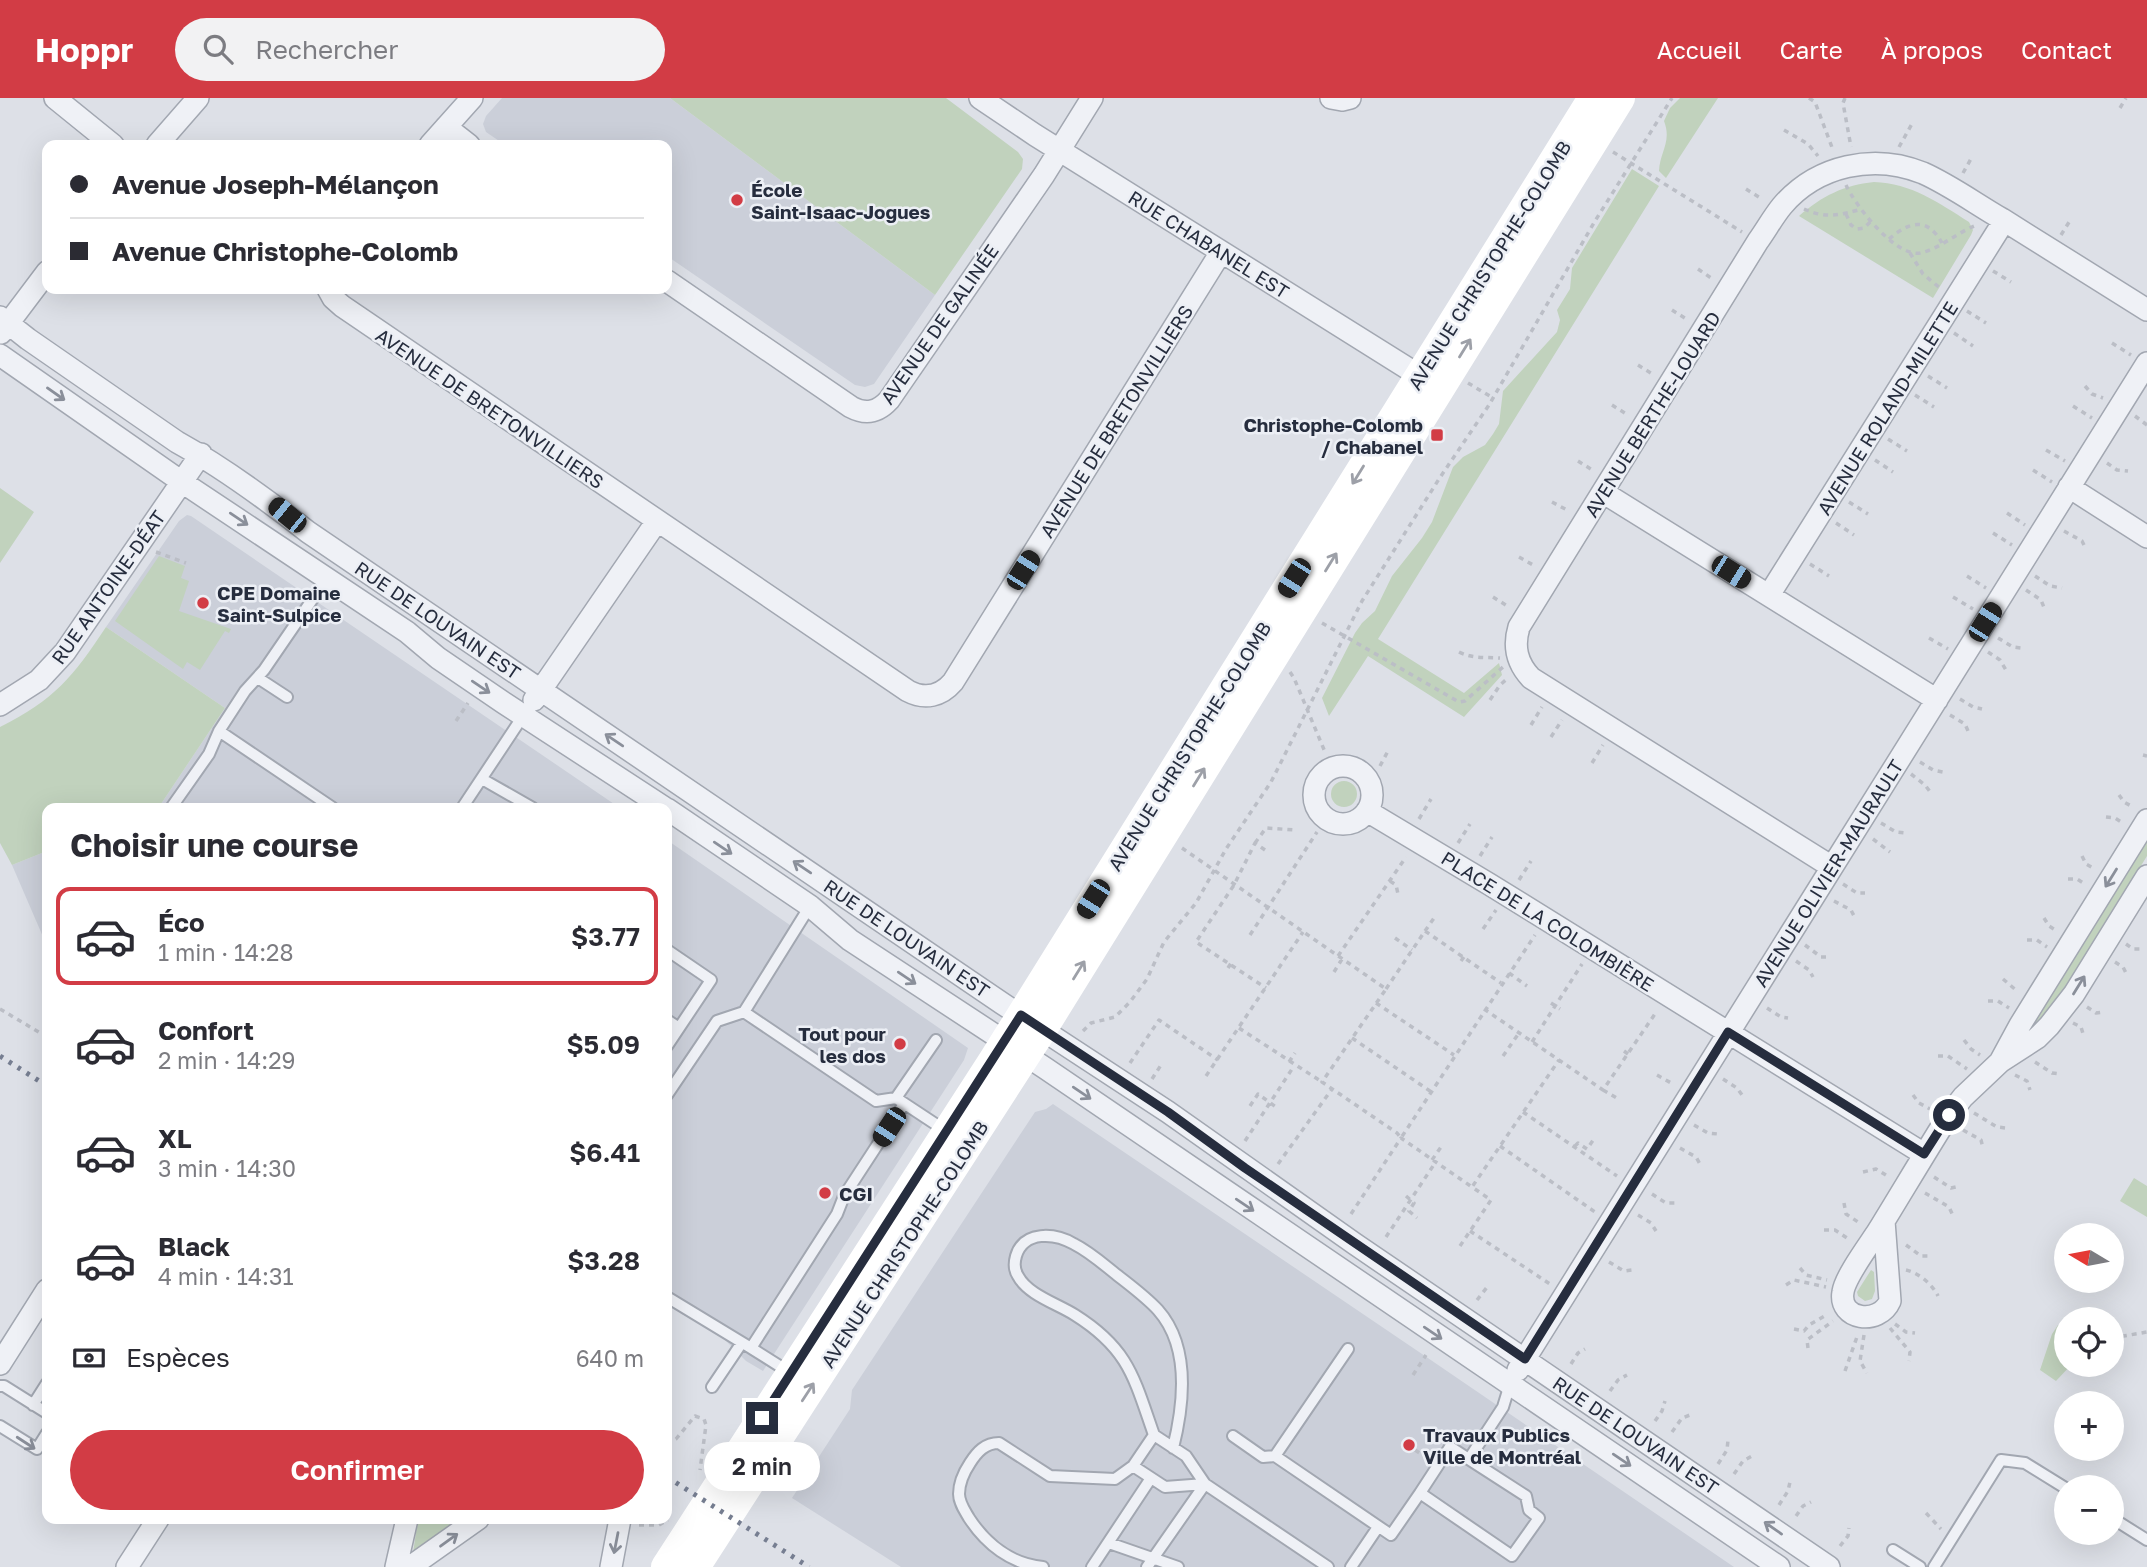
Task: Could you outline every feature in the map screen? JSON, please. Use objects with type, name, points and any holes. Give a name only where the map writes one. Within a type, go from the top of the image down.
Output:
[{"type":"main road","name":"AVENUE CHRISTOPHE-COLOMB","points":[[1430,382],[1593,98]]},
{"type":"main road","name":"AVENUE CHRISTOPHE-COLOMB","points":[[695,1567],[1430,382],[1620,98]]},
{"type":"main road","name":"AVENUE CHRISTOPHE-COLOMB","points":[[666,1567],[947,1132],[1015,1049]]},
{"type":"street","points":[[55,98],[107,140]]},
{"type":"street","points":[[161,140],[198,98]]},
{"type":"street","points":[[434,140],[472,98]]},
{"type":"street","name":"RUE CHABANEL EST","points":[[980,98],[1430,382]]},
{"type":"street","name":"AVENUE DE GALINÉE","points":[[672,284],[851,407],[866,412],[877,410],[889,400],[1092,98]]},
{"type":"street","points":[[1332,98],[1350,98]]},
{"type":"street","points":[[446,127],[463,140]]},
{"type":"street","name":"AVENUE BERTHE-LOUARD","points":[[1837,875],[1537,682],[1522,667],[1516,648],[1519,627],[1782,206],[1814,180],[1830,171],[1850,165],[1875,163],[1902,166],[1930,176],[2147,310]]},
{"type":"street","name":"AVENUE ROLAND-MILETTE","points":[[1769,595],[2004,221]]},
{"type":"street","name":"AVENUE DE BRETONVILLIERS","points":[[330,294],[342,306],[908,691],[924,696],[941,692],[953,682],[1221,252]]},
{"type":"street","points":[[3,325],[42,278]]},
{"type":"street","name":"RUE DE LOUVAIN EST","points":[[3,325],[177,442],[201,454],[266,498],[308,532],[1032,1021],[1525,1359],[1818,1564]]},
{"type":"street","name":"RUE DE LOUVAIN EST","points":[[0,355],[523,716],[555,734],[657,803]]},
{"type":"street","name":"AVENUE OLIVIER-MAURAULT","points":[[1510,1384],[1728,1032],[1837,875],[1943,707],[2061,485],[2139,359]]},
{"type":"street","name":"RUE ANTOINE-DÉAT","points":[[0,705],[31,686],[58,660],[201,454]]},
{"type":"street","points":[[2061,485],[2147,537]]},
{"type":"street","points":[[1604,493],[1943,707]]},
{"type":"street","points":[[523,716],[657,521]]},
{"type":"street","name":"PLACE DE LA COLOMBIÈRE","points":[[1367,811],[1924,1154]]},
{"type":"street","name":"RUE DE LOUVAIN EST","points":[[672,813],[810,906],[850,940],[1779,1567]]},
{"type":"street","points":[[1998,1064],[2139,819]]},
{"type":"street","points":[[1884,1221],[1956,1105],[1998,1064],[2037,1038],[2058,1016],[2147,876]]},
{"type":"street","points":[[0,1364],[42,1298]]},
{"type":"street","points":[[127,1567],[155,1524]]},
{"type":"street","points":[[396,1567],[406,1524]]},
{"type":"street","points":[[410,1567],[471,1524]]},
{"type":"street","points":[[611,1567],[625,1524]]},
{"type":"lane","points":[[175,803],[209,754],[219,731],[245,691],[258,678],[327,579]]},
{"type":"lane","points":[[258,678],[287,697]]},
{"type":"lane","points":[[465,803],[523,716]]},
{"type":"lane","points":[[219,731],[326,803]]},
{"type":"lane","points":[[481,779],[524,803]]},
{"type":"lane","points":[[672,1088],[717,1021],[744,1012],[810,906]]},
{"type":"lane","points":[[672,954],[711,981],[672,1038]]},
{"type":"lane","points":[[744,1012],[876,1101],[900,1101],[947,1132]]},
{"type":"lane","points":[[672,1023],[679,1028]]},
{"type":"lane","points":[[712,1387],[746,1346],[836,1213],[936,1040]]},
{"type":"lane","points":[[1174,1448],[1182,1399],[1181,1371],[1171,1330],[1159,1312],[1086,1250],[1071,1242],[1048,1236],[1036,1236],[1026,1241],[1015,1258],[1019,1279],[1027,1287],[1084,1321],[1118,1349],[1134,1376],[1154,1436],[1186,1456],[1205,1484],[1328,1567]]},
{"type":"lane","points":[[672,1300],[791,1374]]},
{"type":"lane","points":[[1275,1456],[1348,1349]]},
{"type":"lane","points":[[1469,1459],[1503,1408],[1510,1384]]},
{"type":"lane","points":[[0,1386],[42,1410]]},
{"type":"lane","points":[[33,1405],[42,1391]]},
{"type":"lane","points":[[0,1426],[37,1449],[42,1441]]},
{"type":"lane","points":[[1043,1567],[1017,1561],[1000,1552],[979,1533],[963,1508],[959,1495],[961,1481],[974,1456],[992,1443],[999,1443],[1041,1472],[1060,1477],[1115,1479],[1133,1466],[1154,1436]]},
{"type":"lane","points":[[1233,1436],[1263,1457],[1275,1456],[1391,1535],[1450,1447],[1526,1496],[1529,1510],[1539,1518],[1512,1556],[1420,1493]]},
{"type":"lane","points":[[1934,1567],[2001,1460],[2025,1463],[2054,1481]]},
{"type":"lane","points":[[1133,1466],[1165,1487],[1205,1484]]},
{"type":"lane","points":[[1092,1567],[1151,1478]]},
{"type":"lane","points":[[1150,1563],[1205,1484]]},
{"type":"lane","points":[[2124,1526],[2147,1540]]},
{"type":"lane","points":[[1351,1567],[1378,1527]]},
{"type":"lane","points":[[1109,1543],[1150,1563],[1178,1567]]},
{"type":"lane","points":[[1893,1550],[1920,1567]]},
{"type":"path","points":[[1083,1031],[1091,1023],[1115,1017],[1130,1002],[1147,979],[1164,942],[1188,915],[1226,849],[1271,782],[1344,637],[1388,558],[1493,398],[1588,232],[1672,98]]},
{"type":"path","points":[[1809,98],[1815,102],[1833,152]]},
{"type":"path","points":[[1845,98],[1843,103],[1851,148]]},
{"type":"path","points":[[2120,108],[2126,98]]},
{"type":"path","points":[[1899,147],[1913,122]]},
{"type":"path","points":[[1784,130],[1808,145],[1819,158]]},
{"type":"path","points":[[1613,152],[1744,233]]},
{"type":"path","points":[[1962,174],[1972,157]]},
{"type":"path","points":[[1845,185],[1894,246],[1910,253],[1923,252],[1974,226]]},
{"type":"path","points":[[1746,189],[1765,201]]},
{"type":"path","points":[[1803,208],[1826,217],[1862,209]]},
{"type":"path","points":[[1846,214],[1851,225],[1857,229],[1864,228],[1872,220]]},
{"type":"path","points":[[2061,236],[2071,219]]},
{"type":"path","points":[[1889,239],[1906,227],[1918,225],[1933,229],[1942,243]]},
{"type":"path","points":[[1910,253],[1923,274],[1941,288]]},
{"type":"path","points":[[1698,269],[1714,280]]},
{"type":"path","points":[[1992,271],[2011,282]]},
{"type":"path","points":[[1672,310],[1689,321]]},
{"type":"path","points":[[1967,311],[1986,323]]},
{"type":"path","points":[[1953,333],[1973,346]]},
{"type":"path","points":[[2112,343],[2139,359]]},
{"type":"path","points":[[1638,365],[1655,376]]},
{"type":"path","points":[[1927,376],[1947,388]]},
{"type":"path","points":[[1469,383],[1493,398]]},
{"type":"path","points":[[2085,386],[2092,394],[2104,399]]},
{"type":"path","points":[[1914,395],[1934,407]]},
{"type":"path","points":[[1612,405],[1630,416]]},
{"type":"path","points":[[2073,406],[2092,418]]},
{"type":"path","points":[[2134,415],[2147,425]]},
{"type":"path","points":[[1887,438],[1907,451]]},
{"type":"path","points":[[2046,450],[2066,461]]},
{"type":"path","points":[[1874,460],[1894,472]]},
{"type":"path","points":[[1578,461],[1595,471]]},
{"type":"path","points":[[2105,462],[2118,470],[2128,471]]},
{"type":"path","points":[[2033,471],[2061,485]]},
{"type":"path","points":[[1848,501],[1868,514]]},
{"type":"path","points":[[1552,502],[1570,512]]},
{"type":"path","points":[[2007,513],[2026,525]]},
{"type":"path","points":[[1835,522],[1854,535]]},
{"type":"path","points":[[2063,530],[2082,541],[2086,549]]},
{"type":"path","points":[[1993,533],[2013,545]]},
{"type":"path","points":[[155,551],[186,563]]},
{"type":"path","points":[[1518,556],[1535,567]]},
{"type":"path","points":[[1809,564],[1829,576]]},
{"type":"path","points":[[1967,576],[1986,588]]},
{"type":"path","points":[[2034,576],[2050,586],[2062,588]]},
{"type":"path","points":[[2026,590],[2041,600],[2045,610]]},
{"type":"path","points":[[1493,597],[1510,607]]},
{"type":"path","points":[[1954,597],[1973,609]]},
{"type":"path","points":[[1320,622],[1459,702],[1465,701],[1503,667]]},
{"type":"path","points":[[1996,637],[2013,647],[2021,648]]},
{"type":"path","points":[[1929,638],[1948,649]]},
{"type":"path","points":[[1459,652],[1472,659],[1485,656],[1500,658]]},
{"type":"path","points":[[1987,652],[2000,660],[2006,670]]},
{"type":"path","points":[[1290,671],[1325,752]]},
{"type":"path","points":[[1490,700],[1508,678]]},
{"type":"path","points":[[1959,698],[1982,709]]},
{"type":"path","points":[[456,721],[468,703]]},
{"type":"path","points":[[1531,726],[1542,707]]},
{"type":"path","points":[[1943,707],[1965,724],[1968,732]]},
{"type":"path","points":[[1551,737],[1562,720]]},
{"type":"path","points":[[1592,763],[1603,745]]},
{"type":"path","points":[[1380,766],[1388,751]]},
{"type":"path","points":[[1919,762],[1943,772]]},
{"type":"path","points":[[1911,774],[1931,793]]},
{"type":"path","points":[[2119,795],[2139,819]]},
{"type":"path","points":[[1419,819],[1431,799]]},
{"type":"path","points":[[2106,817],[2139,819]]},
{"type":"path","points":[[1881,823],[1896,832],[1906,833]]},
{"type":"path","points":[[1458,844],[1470,824]]},
{"type":"path","points":[[1266,988],[1196,942],[1234,885],[1255,843],[1266,828],[1295,830]]},
{"type":"path","points":[[1250,934],[1269,909],[1317,832]]},
{"type":"path","points":[[1479,857],[1492,837]]},
{"type":"path","points":[[1872,838],[1890,852]]},
{"type":"path","points":[[1255,843],[1265,850]]},
{"type":"path","points":[[1180,847],[1386,989]]},
{"type":"path","points":[[1334,972],[1340,958],[1407,856]]},
{"type":"path","points":[[2082,856],[2086,864],[2102,872]]},
{"type":"path","points":[[1518,881],[1531,861]]},
{"type":"path","points":[[1837,875],[1857,893],[1865,893]]},
{"type":"path","points":[[2068,879],[2077,878],[2092,888]]},
{"type":"path","points":[[1390,881],[1396,885],[1398,894]]},
{"type":"path","points":[[1833,900],[1851,910],[1854,916]]},
{"type":"path","points":[[1483,929],[1496,910]]},
{"type":"path","points":[[1322,1082],[1434,918]]},
{"type":"path","points":[[2044,918],[2049,926],[2062,935]]},
{"type":"path","points":[[1425,931],[1502,984]]},
{"type":"path","points":[[1206,1076],[1303,932]]},
{"type":"path","points":[[1352,1214],[1430,1091],[1535,935]]},
{"type":"path","points":[[1395,938],[1412,950]]},
{"type":"path","points":[[2027,940],[2037,940],[2053,951]]},
{"type":"path","points":[[2120,940],[2133,949],[2143,949]]},
{"type":"path","points":[[1805,945],[1821,957],[1829,957]]},
{"type":"path","points":[[2109,958],[2123,967],[2127,975]]},
{"type":"path","points":[[1796,961],[1809,970],[1813,977]]},
{"type":"path","points":[[1532,1042],[1582,964]]},
{"type":"path","points":[[1509,973],[1527,986]]},
{"type":"path","points":[[2003,979],[2025,996]]},
{"type":"path","points":[[1989,1001],[1998,1001],[2014,1012]]},
{"type":"path","points":[[1376,1003],[1454,1055]]},
{"type":"path","points":[[2081,1003],[2096,1013],[2104,1012]]},
{"type":"path","points":[[1767,1008],[1781,1017],[1788,1018]]},
{"type":"path","points":[[0,1009],[42,1034]]},
{"type":"path","points":[[1485,1009],[1620,1100]]},
{"type":"path","points":[[1604,1090],[1657,1011]]},
{"type":"path","points":[[1130,1063],[1159,1020],[1218,1060]]},
{"type":"path","points":[[2069,1020],[2081,1027],[2084,1037]]},
{"type":"path","points":[[1238,1028],[1397,1133],[1490,1200],[1460,1246]]},
{"type":"path","points":[[1503,1056],[1519,1033]]},
{"type":"path","points":[[1352,1038],[1430,1091]]},
{"type":"path","points":[[1964,1040],[1971,1049],[2027,1082],[2030,1090]]},
{"type":"path","points":[[1289,1062],[1295,1053]]},
{"type":"path","points":[[1938,1056],[1948,1056],[1967,1069]]},
{"type":"path","points":[[1392,1065],[1395,1059]]},
{"type":"path","points":[[2030,1059],[2052,1073],[2061,1074]]},
{"type":"path","points":[[1472,1187],[1559,1060]]},
{"type":"path","points":[[1152,1079],[1161,1065]]},
{"type":"path","points":[[1245,1141],[1294,1066]]},
{"type":"path","points":[[1657,1075],[1674,1085]]},
{"type":"path","points":[[1723,1079],[1737,1088],[1742,1095]]},
{"type":"path","points":[[1278,1164],[1332,1089]]},
{"type":"path","points":[[1250,1106],[1258,1094],[1276,1107]]},
{"type":"path","points":[[1913,1095],[1919,1103],[1931,1110]]},
{"type":"path","points":[[1522,1112],[1618,1176]]},
{"type":"path","points":[[1973,1112],[1997,1127],[2006,1128]]},
{"type":"path","points":[[1695,1125],[1708,1133],[1718,1134]]},
{"type":"path","points":[[1960,1128],[1981,1140],[1983,1148]]},
{"type":"path","points":[[1575,1146],[1578,1143],[1587,1149],[1594,1139]]},
{"type":"path","points":[[1386,1237],[1443,1144]]},
{"type":"path","points":[[1500,1146],[1595,1212]]},
{"type":"path","points":[[1680,1148],[1696,1157],[1700,1164]]},
{"type":"path","points":[[1576,1156],[1580,1150]]},
{"type":"path","points":[[1863,1172],[1876,1169],[1889,1177]]},
{"type":"path","points":[[1931,1175],[1951,1188],[1960,1186]]},
{"type":"path","points":[[1922,1191],[1949,1208],[1954,1218]]},
{"type":"path","points":[[1651,1194],[1666,1203],[1676,1203]]},
{"type":"path","points":[[1406,1195],[1414,1203],[1409,1211],[1417,1217]]},
{"type":"path","points":[[1844,1203],[1846,1214],[1861,1224]]},
{"type":"path","points":[[1638,1215],[1651,1223],[1656,1231]]},
{"type":"path","points":[[1824,1230],[1835,1230],[1851,1240]]},
{"type":"path","points":[[1470,1231],[1550,1284]]},
{"type":"path","points":[[1906,1245],[1921,1255],[1931,1256]]},
{"type":"path","points":[[1609,1262],[1624,1271],[1632,1270]]},
{"type":"path","points":[[1800,1268],[1806,1275],[1827,1280]]},
{"type":"path","points":[[1906,1270],[1934,1287],[1938,1296]]},
{"type":"path","points":[[1786,1285],[1794,1280],[1826,1287]]},
{"type":"path","points":[[1477,1300],[1488,1286]]},
{"type":"path","points":[[1794,1329],[1804,1331],[1830,1313]]},
{"type":"path","points":[[1808,1348],[1807,1339],[1834,1320]]},
{"type":"path","points":[[1894,1324],[1915,1334]]},
{"type":"path","points":[[1890,1328],[1910,1352],[1909,1361]]},
{"type":"path","points":[[2124,1336],[2147,1333]]},
{"type":"path","points":[[1845,1371],[1858,1334]]},
{"type":"path","points":[[1864,1335],[1860,1361],[1867,1373]]},
{"type":"path","points":[[1571,1364],[1578,1353],[1585,1349]]},
{"type":"path","points":[[1413,1375],[1426,1355]]},
{"type":"path","points":[[1610,1391],[1618,1380],[1627,1376]]},
{"type":"path","points":[[1655,1421],[1664,1401]]},
{"type":"path","points":[[1672,1432],[1682,1418],[1690,1415]]},
{"type":"path","points":[[672,1441],[695,1416],[704,1419],[706,1425],[698,1479]]},
{"type":"path","points":[[1718,1464],[1727,1450],[1728,1440]]},
{"type":"path","points":[[1734,1474],[1743,1461],[1752,1456]]},
{"type":"path","points":[[1779,1504],[1788,1491],[1790,1482]]},
{"type":"path","points":[[1796,1516],[1803,1506],[1811,1502]]},
{"type":"path","points":[[1926,1513],[1945,1533]]},
{"type":"path","points":[[641,1524],[661,1524]]},
{"type":"path","points":[[1840,1546],[1848,1536],[1849,1528]]},
{"type":"shaded area","name":"École Saint-Isaac-Jogues","points":[[502,98],[670,98],[935,295],[874,384],[865,387],[855,385],[672,259],[672,140],[498,140],[486,132],[483,124],[486,116]]},
{"type":"shaded area","points":[[187,515],[191,516],[613,803],[162,803],[225,708],[106,627],[179,521]]},
{"type":"shaded area","points":[[672,843],[968,1048],[964,1060],[763,1371],[746,1361],[724,1339],[672,1307]]},
{"type":"shaded area","points":[[42,853],[42,934],[12,865]]},
{"type":"shaded area","points":[[1053,1104],[1734,1567],[901,1567],[792,1498],[850,1409],[852,1390],[1035,1112]]},
{"type":"green space","points":[[670,98],[946,98],[1018,152],[1023,159],[1022,169],[935,295]]},
{"type":"green space","points":[[1680,98],[1718,98],[1666,178],[1659,171],[1667,135],[1664,121],[1670,108]]},
{"type":"green space","points":[[1632,169],[1659,186],[1378,639],[1464,693],[1499,663],[1502,675],[1464,717],[1368,656],[1329,716],[1322,698],[1355,633],[1375,611],[1392,576],[1432,522],[1453,467],[1463,457],[1485,445],[1493,434],[1499,424],[1503,391],[1557,332],[1560,320],[1557,310],[1570,289],[1572,268]]},
{"type":"green space","points":[[1874,182],[1912,190],[1936,201],[1969,222],[1973,230],[1971,235],[1933,298],[1799,216],[1834,193]]},
{"type":"green space","points":[[0,488],[34,512],[0,563]]},
{"type":"green space","points":[[159,556],[185,566],[181,578],[189,581],[179,611],[231,629],[229,633],[225,631],[200,670],[187,662],[183,669],[115,621]]},
{"type":"green space","points":[[106,627],[225,708],[162,803],[42,803],[42,853],[12,865],[0,843],[0,727],[49,697],[83,660]]},
{"type":"green space","points":[[1344,781],[1353,785],[1357,794],[1353,803],[1344,807],[1335,803],[1331,794],[1335,785]]},
{"type":"green space","points":[[2147,840],[2147,856],[2054,1006],[2032,1030],[2029,1028]]},
{"type":"green space","points":[[2134,1178],[2147,1186],[2147,1217],[2120,1201]]},
{"type":"green space","points":[[1871,1270],[1874,1272],[1875,1291],[1872,1299],[1865,1301],[1857,1292]]},
{"type":"green space","points":[[2054,1331],[2054,1377],[2060,1377],[2056,1381],[2040,1370]]},
{"type":"green space","points":[[417,1524],[455,1524],[413,1553]]},
{"type":"railway","points":[[0,1056],[42,1083]]},
{"type":"railway","points":[[672,1480],[809,1567]]},
{"type":"place","name":"École Saint-Isaac-Jogues","points":[[737,200]]},
{"type":"place","name":"Christophe-Colomb / Chabanel","points":[[1437,435]]},
{"type":"place","name":"CPE Domaine Saint-Sulpice","points":[[203,603]]},
{"type":"place","name":"Tout pour les dos","points":[[900,1044]]},
{"type":"place","name":"CGI","points":[[825,1193]]},
{"type":"place","name":"Travaux Publics Ville de Montréal","points":[[1409,1445]]},
{"type":"route","points":[[762,1418],[1021,1015],[1168,1112],[1245,1168],[1525,1359],[1728,1032],[1924,1154],[1949,1115]]}]
